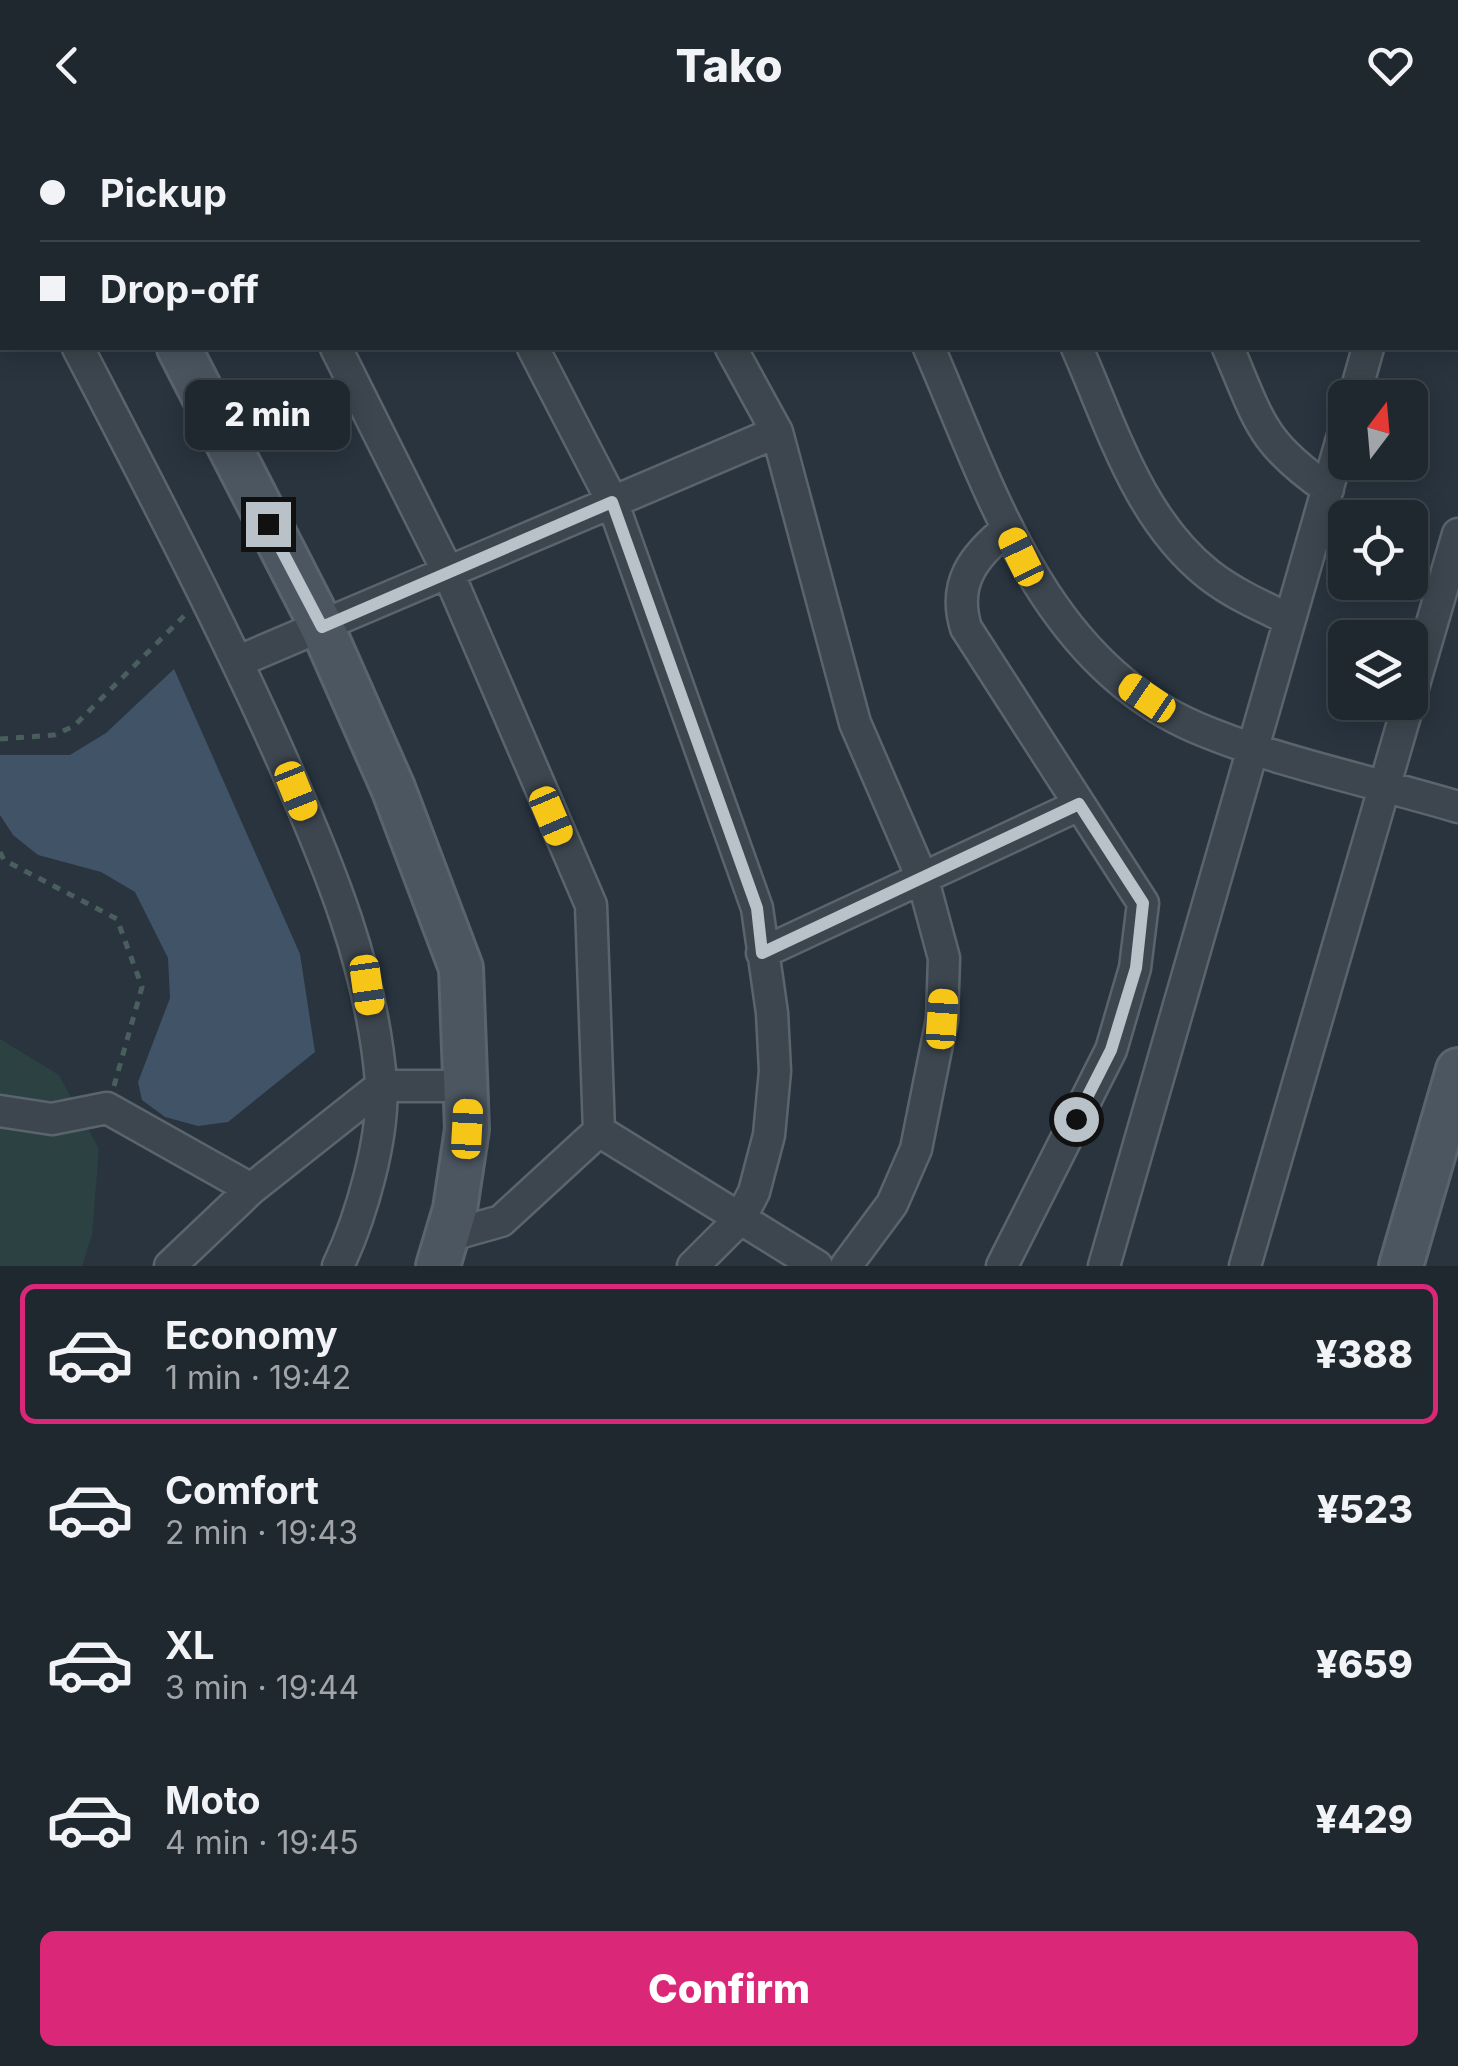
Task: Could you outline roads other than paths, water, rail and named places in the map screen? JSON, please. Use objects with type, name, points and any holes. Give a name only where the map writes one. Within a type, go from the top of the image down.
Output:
[{"type":"street","points":[[79,350],[238,661],[352,933],[367,985],[381,1086],[372,1158],[354,1233],[338,1266]]},
{"type":"street","points":[[179,350],[322,627],[393,788],[460,968],[467,1129],[443,1251]]},
{"type":"street","points":[[337,350],[447,570],[591,904],[600,1131],[501,1222],[443,1251]]},
{"type":"street","points":[[535,350],[612,502],[757,908],[772,1013],[773,1112],[760,1174],[740,1219],[692,1266]]},
{"type":"street","points":[[731,350],[777,432],[855,723],[923,880],[940,936],[944,978],[923,1120],[901,1187],[873,1236],[846,1266]]},
{"type":"street","points":[[930,350],[1008,529],[1052,607],[1106,668],[1194,727],[1458,807]]},
{"type":"street","points":[[1078,350],[1138,486],[1174,542],[1227,588],[1289,620]]},
{"type":"street","points":[[1229,350],[1265,435],[1293,465],[1328,489]]},
{"type":"street","points":[[1359,380],[1367,350]]},
{"type":"street","points":[[238,661],[777,432]]},
{"type":"street","points":[[1104,1266],[1331,480]]},
{"type":"street","points":[[1002,1266],[1111,1050],[1136,968],[1143,903],[973,644],[961,611],[971,564],[1008,529]]},
{"type":"street","points":[[1428,636],[1458,534]]},
{"type":"street","points":[[1245,1266],[1403,720]]},
{"type":"street","points":[[762,953],[1079,804]]},
{"type":"street","points":[[1401,1266],[1458,1070]]},
{"type":"street","points":[[170,1266],[251,1190],[381,1086],[468,1086]]},
{"type":"street","points":[[0,1111],[52,1119],[108,1108],[251,1190]]},
{"type":"street","points":[[600,1131],[818,1266]]},
{"type":"water","points":[[174,669],[300,954],[315,1052],[228,1122],[198,1126],[165,1117],[142,1100],[138,1082],[170,998],[168,958],[135,892],[101,872],[38,855],[13,835],[0,815],[0,755],[70,755],[106,733]]}]
